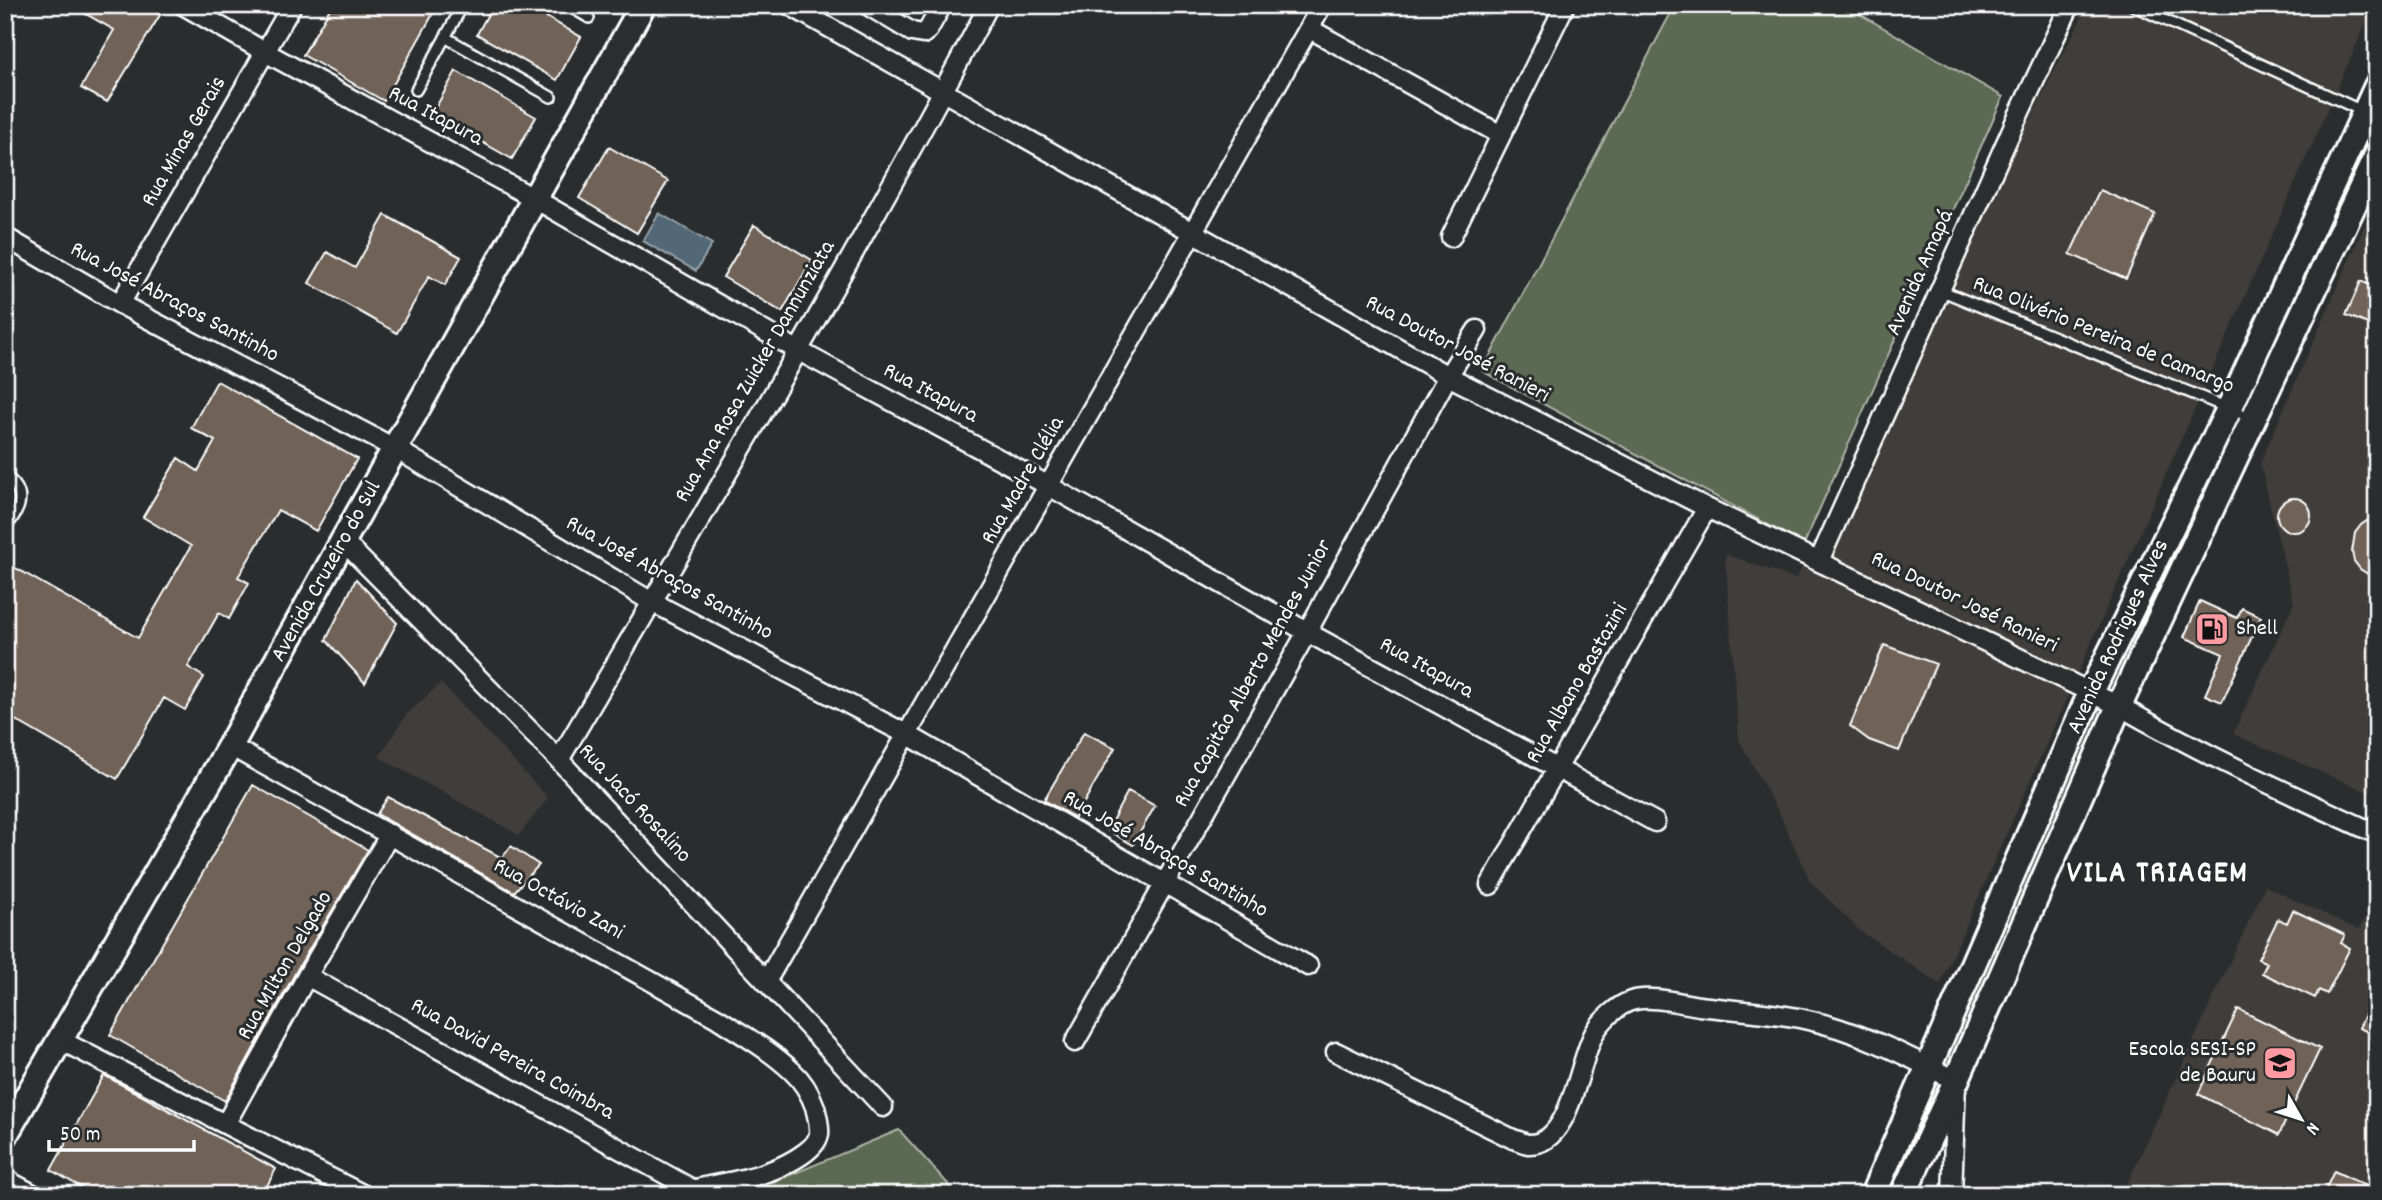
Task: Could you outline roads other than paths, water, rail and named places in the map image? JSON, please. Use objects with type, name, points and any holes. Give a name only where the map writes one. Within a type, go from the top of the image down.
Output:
[{"type":"main road","name":"Avenida Cruzeiro do Sul","points":[[5,1135],[230,746],[643,5]]},
{"type":"main road","name":"Avenida Rodrigues Alves","points":[[1903,1195],[1956,1081],[2119,706],[2241,412],[2371,115],[2377,86]]},
{"type":"main road","name":"Avenida Rodrigues Alves","points":[[1873,1195],[2091,692],[2377,155]]},
{"type":"main road","points":[[1983,943],[2012,952]]},
{"type":"street","name":"Rua Itapura","points":[[183,5],[536,199],[797,350],[1049,486],[1307,632],[1655,822]]},
{"type":"street","name":"Rua Minas Gerais","points":[[120,304],[292,5]]},
{"type":"street","name":"Rua Doutor José Ranieri","points":[[789,5],[1448,376],[1707,508],[2091,692],[2244,773],[2377,834]]},
{"type":"street","points":[[867,5],[912,32],[923,34],[942,5]]},
{"type":"street","name":"Rua Ana Rosa Zuicker Dannunziata","points":[[559,760],[797,350],[943,93],[989,5]]},
{"type":"street","name":"Rua Madre Clélia","points":[[767,980],[1322,5]]},
{"type":"street","points":[[1451,237],[1565,5]]},
{"type":"street","name":"Avenida Amapá","points":[[1819,561],[2070,5]]},
{"type":"street","points":[[1310,29],[1501,135]]},
{"type":"street","name":"Rua José Abraços Santinho","points":[[5,237],[120,304],[396,449],[652,602],[908,735],[1308,966]]},
{"type":"street","name":"Rua Capitão Alberto Mendes Junior","points":[[1075,1042],[1448,376],[1477,330]]},
{"type":"street","name":"Rua Albano Bastazini","points":[[1490,885],[1707,508]]},
{"type":"street","name":"Rua Jacó Rosalino","points":[[343,541],[559,760],[883,1107]]},
{"type":"street","name":"Rua Octávio Zani","points":[[230,746],[717,1018],[767,1051],[802,1081],[817,1115],[819,1136],[803,1154],[763,1174],[692,1189]]},
{"type":"street","name":"Rua MIlton Delgado","points":[[226,1123],[307,976],[390,834]]},
{"type":"street","name":"Rua David Pereira Coimbra","points":[[307,976],[692,1189]]},
{"type":"street","points":[[1336,1052],[1528,1144],[1543,1141],[1554,1132],[1571,1100],[1595,1032],[1613,1011],[1631,1001],[1661,1000],[1801,1018],[1863,1036],[1956,1081],[1952,1195]]},
{"type":"street","points":[[60,1040],[364,1195]]},
{"type":"street","points":[[674,1195],[692,1189]]},
{"type":"lane","points":[[416,90],[463,5]]},
{"type":"lane","points":[[568,5],[589,18]]},
{"type":"lane","points":[[2132,5],[2371,115]]},
{"type":"lane","points":[[445,37],[551,97]]},
{"type":"lane","name":"Rua Olivério Pereira de Camargo","points":[[1940,290],[2241,412]]},
{"type":"lane","points":[[5,476],[19,489],[20,501],[17,513],[5,528]]},
{"type":"lane","points":[[5,1174],[44,1195]]},
{"type":"water","points":[[659,213],[712,244],[696,271],[643,241]]},
{"type":"place","name":"Shell","points":[[2212,629]]},
{"type":"place","name":"Escola SESI-SP de Bauru","points":[[2280,1063]]},
{"type":"district","name":"VILA TRIAGEM","points":[[2158,875]]}]
